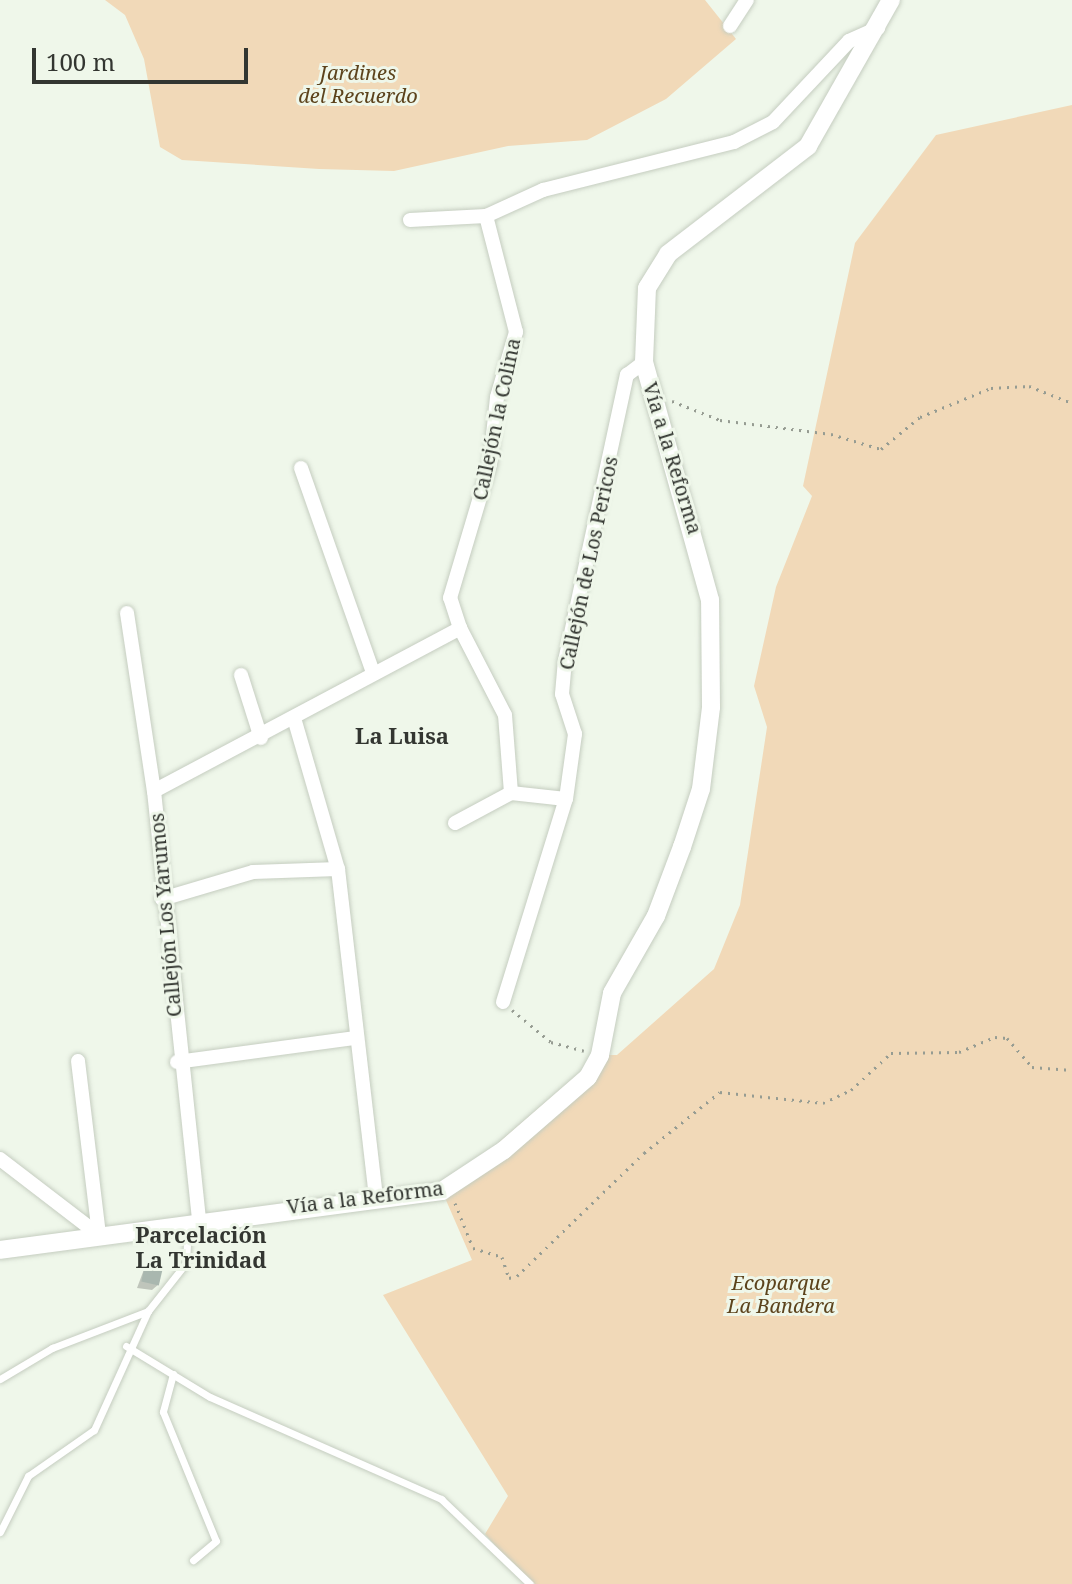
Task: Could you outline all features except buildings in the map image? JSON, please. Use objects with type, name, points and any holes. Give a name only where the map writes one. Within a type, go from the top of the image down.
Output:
[{"type":"street","points":[[730,26],[747,0]]},
{"type":"street","name":"Vía a la Reforma","points":[[0,1250],[193,1219],[449,1189],[561,1104],[600,1055],[612,993],[656,916],[701,789],[711,707],[710,600],[700,548],[644,362],[654,266],[789,167],[879,28],[891,0]]},
{"type":"street","points":[[410,220],[486,216],[543,190],[734,142],[773,122],[849,41],[879,28]]},
{"type":"street","name":"Callejón la Colina","points":[[486,216],[516,332],[497,397],[490,464],[450,598],[460,628],[505,715],[511,793]]},
{"type":"street","name":"Callejón de Los Pericos","points":[[503,1002],[566,799],[575,734],[562,694],[565,661],[627,375],[644,362]]},
{"type":"street","points":[[301,468],[373,672]]},
{"type":"street","name":"Callejón Los Yarumos","points":[[127,613],[154,791],[193,1219]]},
{"type":"street","points":[[154,791],[261,738],[373,672],[460,628]]},
{"type":"street","points":[[241,675],[261,738]]},
{"type":"street","points":[[294,718],[338,869],[354,1038],[376,1199]]},
{"type":"street","points":[[455,823],[511,793],[566,799]]},
{"type":"street","points":[[162,899],[253,872],[338,869]]},
{"type":"street","points":[[177,1062],[354,1038]]},
{"type":"street","points":[[78,1061],[99,1235]]},
{"type":"street","points":[[0,1159],[99,1235]]},
{"type":"lane","points":[[0,1532],[28,1476],[94,1430],[126,1346],[148,1311],[186,1263],[193,1219]]},
{"type":"lane","points":[[0,1379],[52,1348],[148,1311]]},
{"type":"lane","points":[[126,1346],[210,1397],[441,1499],[530,1584]]},
{"type":"lane","points":[[173,1374],[163,1412],[216,1541],[193,1560]]},
{"type":"path","points":[[665,392],[687,411],[709,417],[831,434],[881,449],[920,417],[991,388],[1029,386],[1072,403]]},
{"type":"path","points":[[503,1002],[551,1042],[600,1055]]},
{"type":"path","points":[[449,1189],[473,1248],[502,1257],[509,1278],[720,1092],[823,1103],[851,1090],[891,1053],[959,1052],[995,1037],[1007,1038],[1032,1067],[1072,1070]]},
{"type":"green space","name":"Jardines del Recuerdo","points":[[105,0],[705,0],[736,39],[666,99],[587,140],[508,146],[394,171],[319,169],[182,160],[160,147],[144,59],[125,15]]},
{"type":"green space","name":"Ecoparque La Bandera","points":[[1072,105],[1072,1584],[530,1584],[485,1534],[508,1496],[383,1295],[472,1260],[442,1191],[600,1055],[617,1055],[714,969],[740,905],[767,727],[754,686],[776,587],[812,496],[803,486],[855,243],[936,135]]},
{"type":"district","name":"La Luisa","points":[[402,736]]},
{"type":"district","name":"Parcelación La Trinidad","points":[[201,1246]]}]
